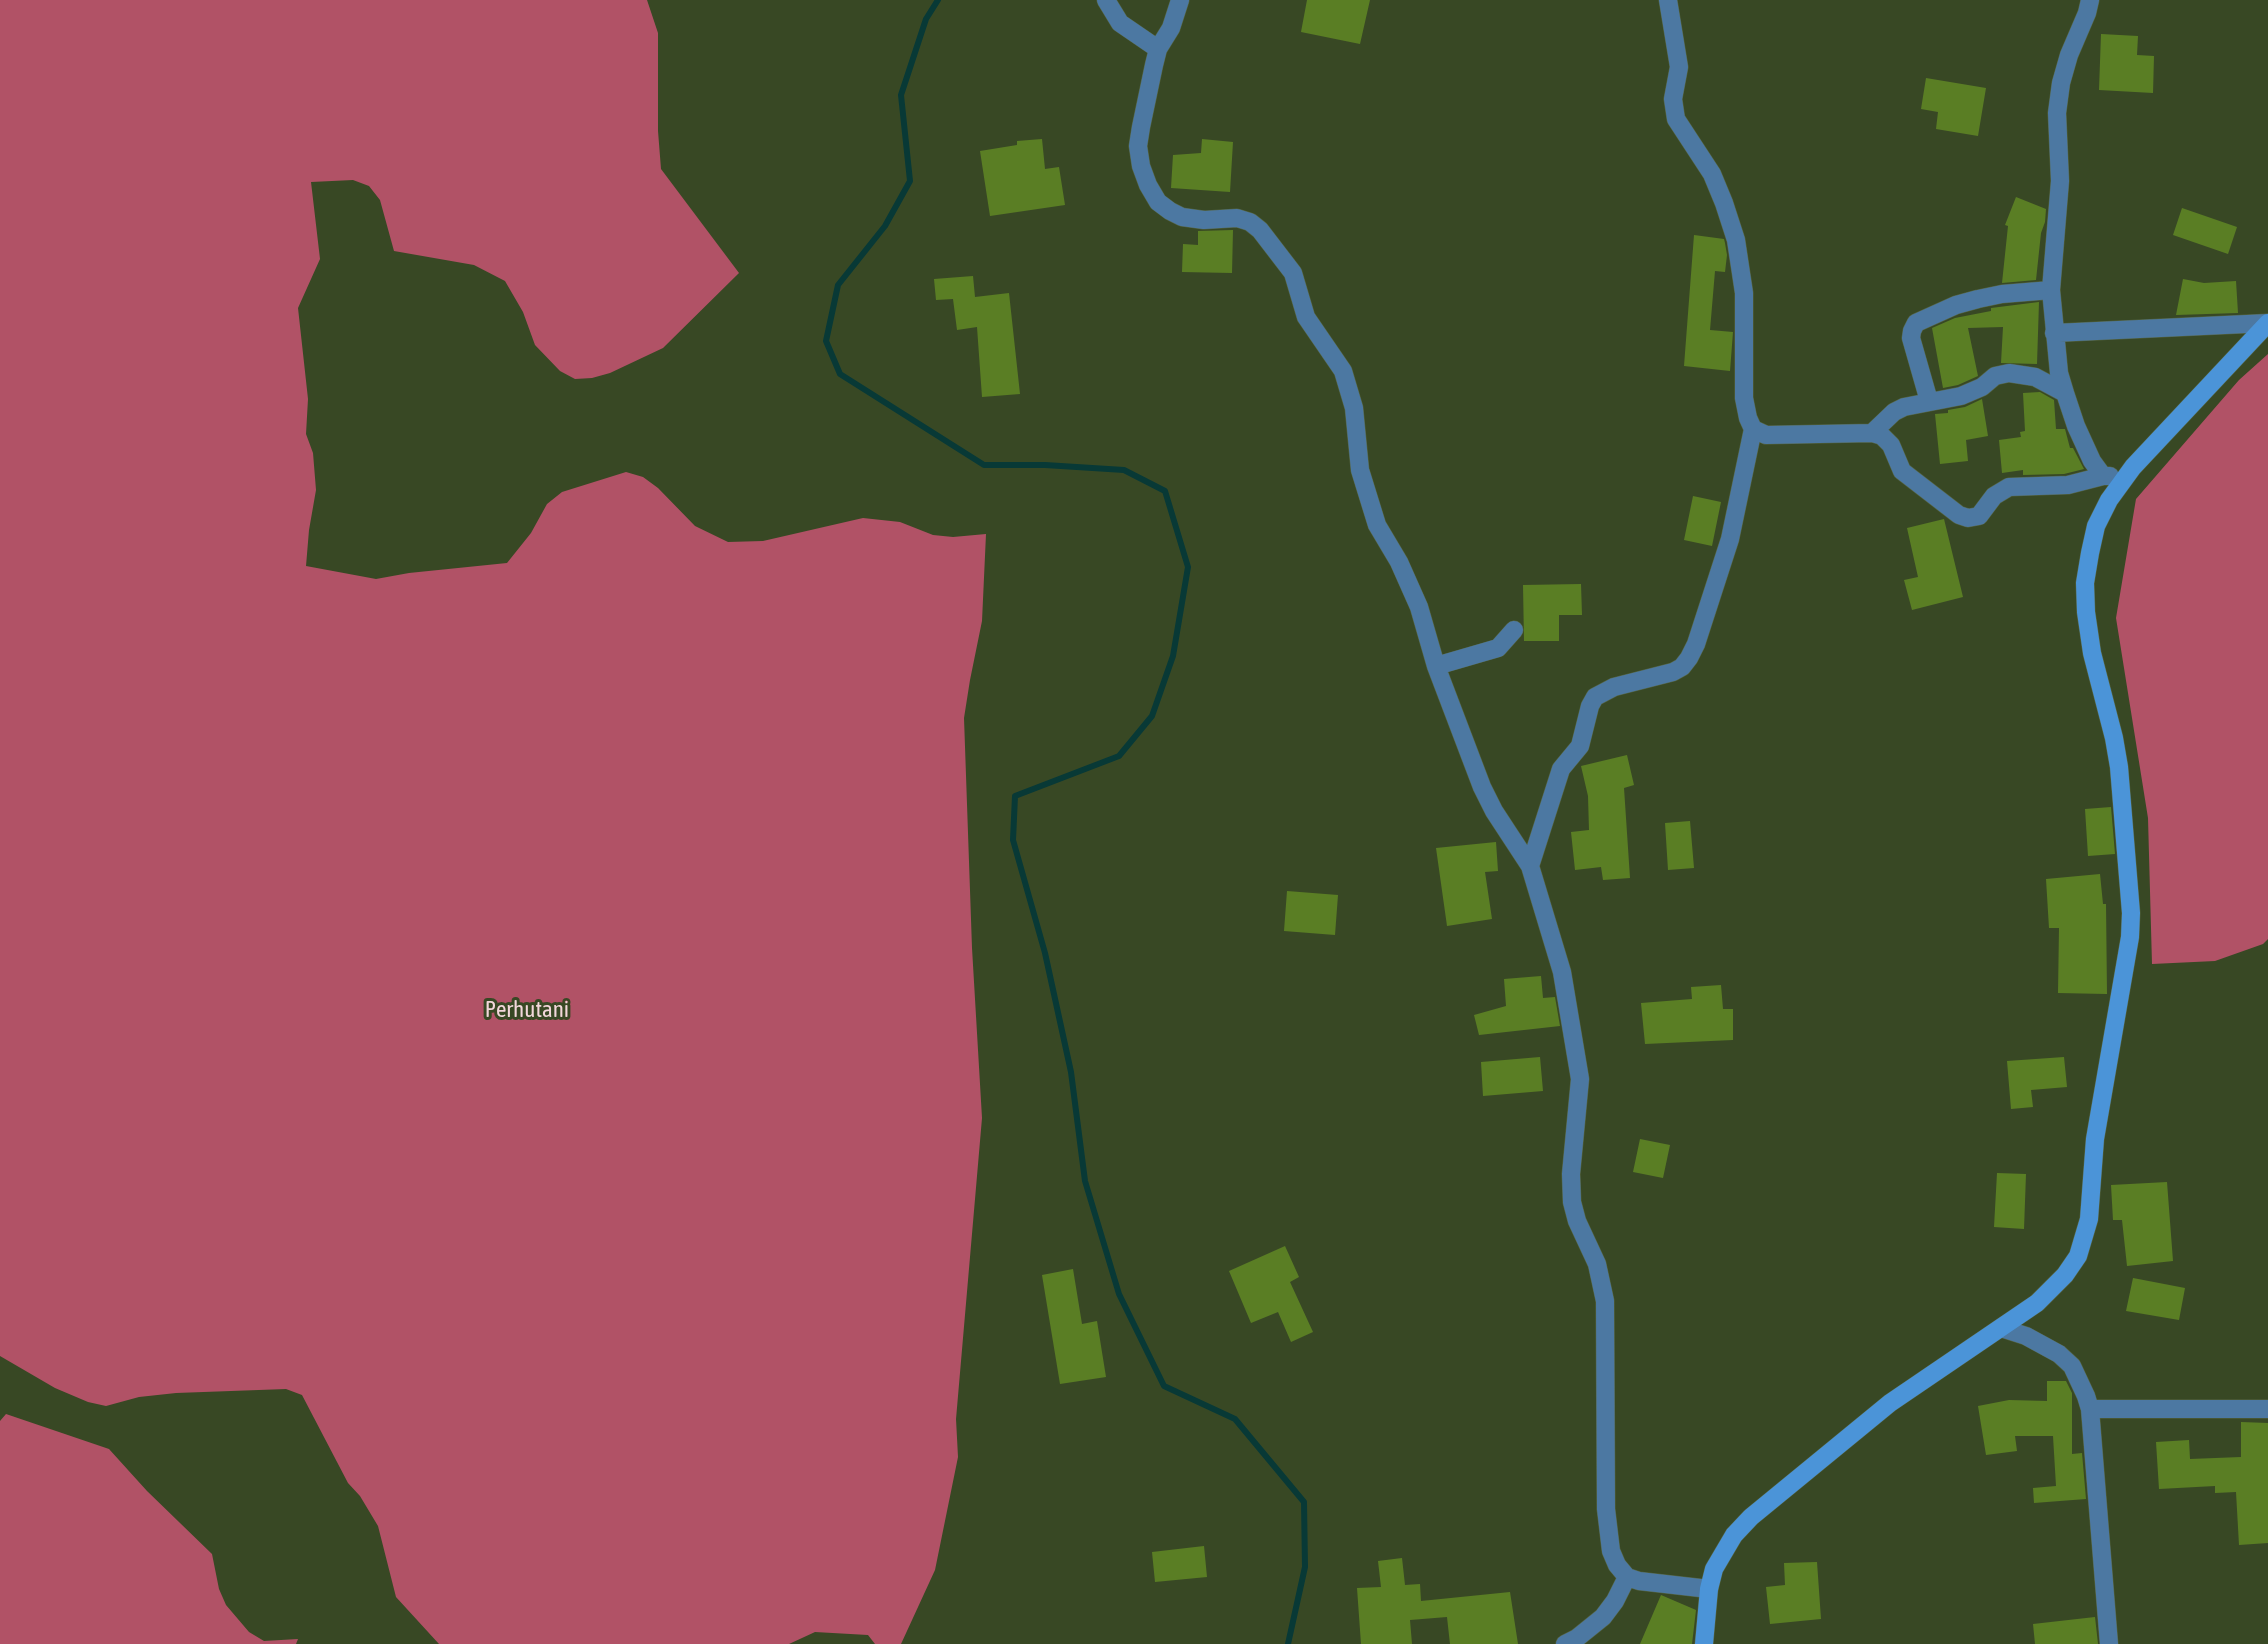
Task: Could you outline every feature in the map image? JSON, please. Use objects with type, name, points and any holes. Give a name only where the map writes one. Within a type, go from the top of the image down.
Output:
[{"type":"street","points":[[1106,0],[1120,23],[1158,49]]},
{"type":"street","points":[[1180,0],[1171,27],[1158,49],[1138,146],[1141,166],[1158,202],[1182,217],[1204,220],[1237,218],[1250,222],[1270,241],[1293,273],[1306,317],[1343,370],[1354,408],[1360,470],[1377,525],[1399,562],[1419,607],[1436,666],[1482,787],[1494,811],[1530,866],[1562,972],[1580,1079],[1570,1174],[1572,1202],[1577,1222],[1597,1264],[1605,1301],[1607,1530],[1617,1565],[1627,1577],[1639,1581],[1709,1589]]},
{"type":"street","points":[[1530,866],[1558,776],[1566,761],[1580,746],[1590,706],[1595,697],[1614,687],[1673,672],[1682,667],[1692,651],[1730,539],[1753,429],[1744,398],[1745,316],[1741,268],[1735,240],[1716,184],[1676,118],[1673,99],[1679,67],[1668,0]]},
{"type":"street","points":[[2090,0],[2068,55],[2058,103],[2060,181],[2051,290],[2059,373],[2083,444],[2103,476]]},
{"type":"street","points":[[1929,401],[1911,338],[1916,323],[1956,305],[1978,299],[2051,290]]},
{"type":"street","points":[[2054,333],[2268,323]]},
{"type":"street","points":[[1704,1644],[1709,1589],[1722,1553],[1751,1517],[1868,1420],[2037,1303],[2066,1275],[2078,1256],[2089,1219],[2095,1139],[2130,937],[2131,913],[2119,766],[2092,653],[2086,612],[2085,583],[2096,526],[2109,500],[2128,475],[2268,323]]},
{"type":"street","points":[[1872,433],[1894,412],[1929,401],[1971,393],[1995,376],[2008,373],[2035,377],[2065,393]]},
{"type":"street","points":[[1753,429],[1766,435],[1872,433],[1886,439],[1902,471],[1959,515],[1968,518],[1979,516],[1994,496],[2009,487],[2068,485],[2103,476],[2128,475]]},
{"type":"street","points":[[1436,666],[1498,648],[1514,630]]},
{"type":"street","points":[[2001,1328],[2026,1336],[2059,1354],[2072,1366],[2081,1382],[2090,1409],[2109,1644]]},
{"type":"street","points":[[2090,1409],[2268,1409]]},
{"type":"street","points":[[1565,1644],[1603,1617],[1627,1577]]},
{"type":"green space","name":"Perhutani","points":[[0,0],[647,0],[658,33],[658,131],[661,169],[739,273],[663,348],[610,373],[575,379],[560,371],[535,345],[523,312],[505,281],[474,265],[394,251],[380,200],[369,186],[353,180],[311,182],[320,259],[298,308],[308,399],[306,434],[313,453],[316,490],[306,566],[376,579],[507,563],[531,533],[547,504],[562,492],[626,472],[643,477],[658,488],[695,526],[728,542],[763,541],[863,518],[900,522],[933,535],[953,537],[986,534],[982,621],[964,718],[972,948],[982,1118],[956,1419],[958,1457],[935,1570],[901,1644],[875,1644],[868,1635],[815,1632],[789,1644],[439,1644],[396,1597],[378,1526],[360,1496],[348,1483],[302,1395],[286,1389],[176,1393],[139,1397],[106,1406],[88,1402],[55,1388],[0,1356]]},
{"type":"green space","points":[[2268,354],[2268,939],[2263,944],[2215,961],[2152,964],[2148,818],[2116,618],[2136,499],[2239,380]]},
{"type":"green space","points":[[6,1414],[109,1449],[147,1491],[212,1554],[219,1589],[226,1605],[249,1632],[264,1641],[298,1639],[296,1644],[0,1644],[0,1421]]},
{"type":"building","points":[[1307,0],[1370,0],[1360,44],[1301,32]]},
{"type":"building","points":[[2101,34],[2138,36],[2137,55],[2154,56],[2153,93],[2099,90]]},
{"type":"building","points":[[1926,78],[1986,88],[1978,136],[1936,129],[1938,112],[1921,109]]},
{"type":"building","points":[[1042,139],[1045,169],[1059,167],[1065,205],[990,216],[980,151],[1017,145],[1017,141]]},
{"type":"building","points":[[1202,139],[1233,142],[1230,192],[1171,188],[1173,155],[1201,153]]},
{"type":"building","points":[[2016,197],[2046,209],[2036,280],[2002,283],[2008,226],[2005,225]]},
{"type":"building","points":[[2182,208],[2237,227],[2228,254],[2173,235]]},
{"type":"building","points":[[1233,230],[1232,273],[1182,272],[1183,244],[1198,245],[1198,231]]},
{"type":"building","points":[[1694,235],[1724,239],[1727,255],[1725,272],[1715,271],[1710,330],[1733,332],[1730,371],[1684,366]]},
{"type":"building","points":[[973,276],[975,297],[1009,293],[1020,394],[982,397],[977,327],[957,330],[953,299],[936,300],[934,279]]},
{"type":"building","points":[[2183,279],[2204,283],[2236,281],[2238,313],[2176,315]]},
{"type":"building","points":[[2039,302],[2037,364],[2001,363],[2003,327],[1968,328],[1978,376],[1943,388],[1932,328],[1955,318],[1991,311],[1991,308]]},
{"type":"building","points":[[2040,392],[2054,400],[2056,429],[2065,429],[2070,448],[2073,448],[2084,469],[2064,474],[2023,475],[2023,470],[2002,473],[1999,440],[2021,437],[2020,432],[2025,431],[2023,393]]},
{"type":"building","points":[[1982,399],[1988,436],[1966,440],[1968,461],[1940,464],[1935,414],[1948,413],[1948,410],[1965,407]]},
{"type":"building","points":[[1693,496],[1721,502],[1712,546],[1684,540]]},
{"type":"building","points":[[1944,519],[1963,597],[1912,610],[1904,580],[1918,577],[1907,528]]},
{"type":"building","points":[[1581,584],[1582,615],[1559,615],[1559,641],[1524,641],[1523,585]]},
{"type":"building","points":[[1627,755],[1634,785],[1624,788],[1630,878],[1603,880],[1601,867],[1575,870],[1571,832],[1589,830],[1588,796],[1581,766]]},
{"type":"building","points":[[2111,807],[2115,854],[2088,856],[2085,809]]},
{"type":"building","points":[[1690,821],[1694,868],[1668,870],[1665,823]]},
{"type":"building","points":[[1496,842],[1498,871],[1485,872],[1492,919],[1447,926],[1436,848]]},
{"type":"building","points":[[2100,874],[2103,904],[2106,904],[2107,994],[2058,993],[2059,928],[2049,928],[2046,879]]},
{"type":"building","points":[[1287,891],[1338,895],[1335,935],[1284,931]]},
{"type":"building","points":[[1541,976],[1543,998],[1555,997],[1560,1026],[1479,1035],[1474,1015],[1506,1006],[1504,979]]},
{"type":"building","points":[[1721,985],[1723,1009],[1733,1009],[1733,1040],[1645,1044],[1641,1003],[1692,999],[1691,987]]},
{"type":"building","points":[[1540,1057],[1543,1091],[1483,1096],[1481,1062]]},
{"type":"building","points":[[2064,1057],[2067,1087],[2031,1090],[2033,1107],[2011,1109],[2007,1061]]},
{"type":"building","points":[[1640,1139],[1670,1145],[1663,1178],[1633,1172]]},
{"type":"building","points":[[1997,1173],[2026,1174],[2024,1229],[1994,1227]]},
{"type":"building","points":[[2167,1182],[2173,1261],[2127,1266],[2122,1220],[2113,1220],[2111,1185]]},
{"type":"building","points":[[1285,1246],[1299,1277],[1290,1282],[1313,1332],[1291,1342],[1278,1312],[1251,1323],[1229,1271]]},
{"type":"building","points":[[1073,1269],[1082,1324],[1097,1321],[1106,1377],[1060,1384],[1042,1275]]},
{"type":"building","points":[[2133,1278],[2185,1288],[2179,1320],[2126,1311]]},
{"type":"building","points":[[2047,1381],[2066,1381],[2072,1393],[2072,1454],[2082,1453],[2086,1499],[2034,1503],[2033,1488],[2056,1486],[2053,1436],[2015,1436],[2017,1451],[1986,1455],[1978,1406],[2009,1400],[2047,1401]]},
{"type":"building","points":[[2241,1422],[2268,1423],[2268,1543],[2239,1545],[2236,1492],[2215,1493],[2215,1486],[2159,1489],[2156,1442],[2189,1440],[2190,1459],[2241,1457]]},
{"type":"building","points":[[1204,1546],[1207,1577],[1155,1582],[1152,1552]]},
{"type":"building","points":[[1402,1558],[1405,1585],[1420,1584],[1421,1601],[1510,1592],[1518,1644],[1450,1644],[1447,1617],[1410,1620],[1412,1644],[1361,1644],[1357,1588],[1381,1587],[1378,1561]]},
{"type":"building","points":[[1817,1562],[1821,1619],[1770,1624],[1766,1587],[1785,1585],[1784,1563]]},
{"type":"building","points":[[1661,1595],[1696,1610],[1692,1644],[1640,1644]]},
{"type":"building","points":[[2095,1617],[2098,1644],[2035,1644],[2033,1624]]},
{"type":"waterway","points":[[938,0],[926,19],[901,95],[910,181],[885,226],[838,285],[826,341],[840,374],[984,465],[1045,465],[1124,470],[1165,491],[1188,567],[1173,656],[1152,716],[1119,756],[1015,796],[1013,840],[1045,953],[1071,1072],[1085,1181],[1119,1294],[1164,1386],[1235,1419],[1304,1502],[1305,1567],[1288,1644]]}]
